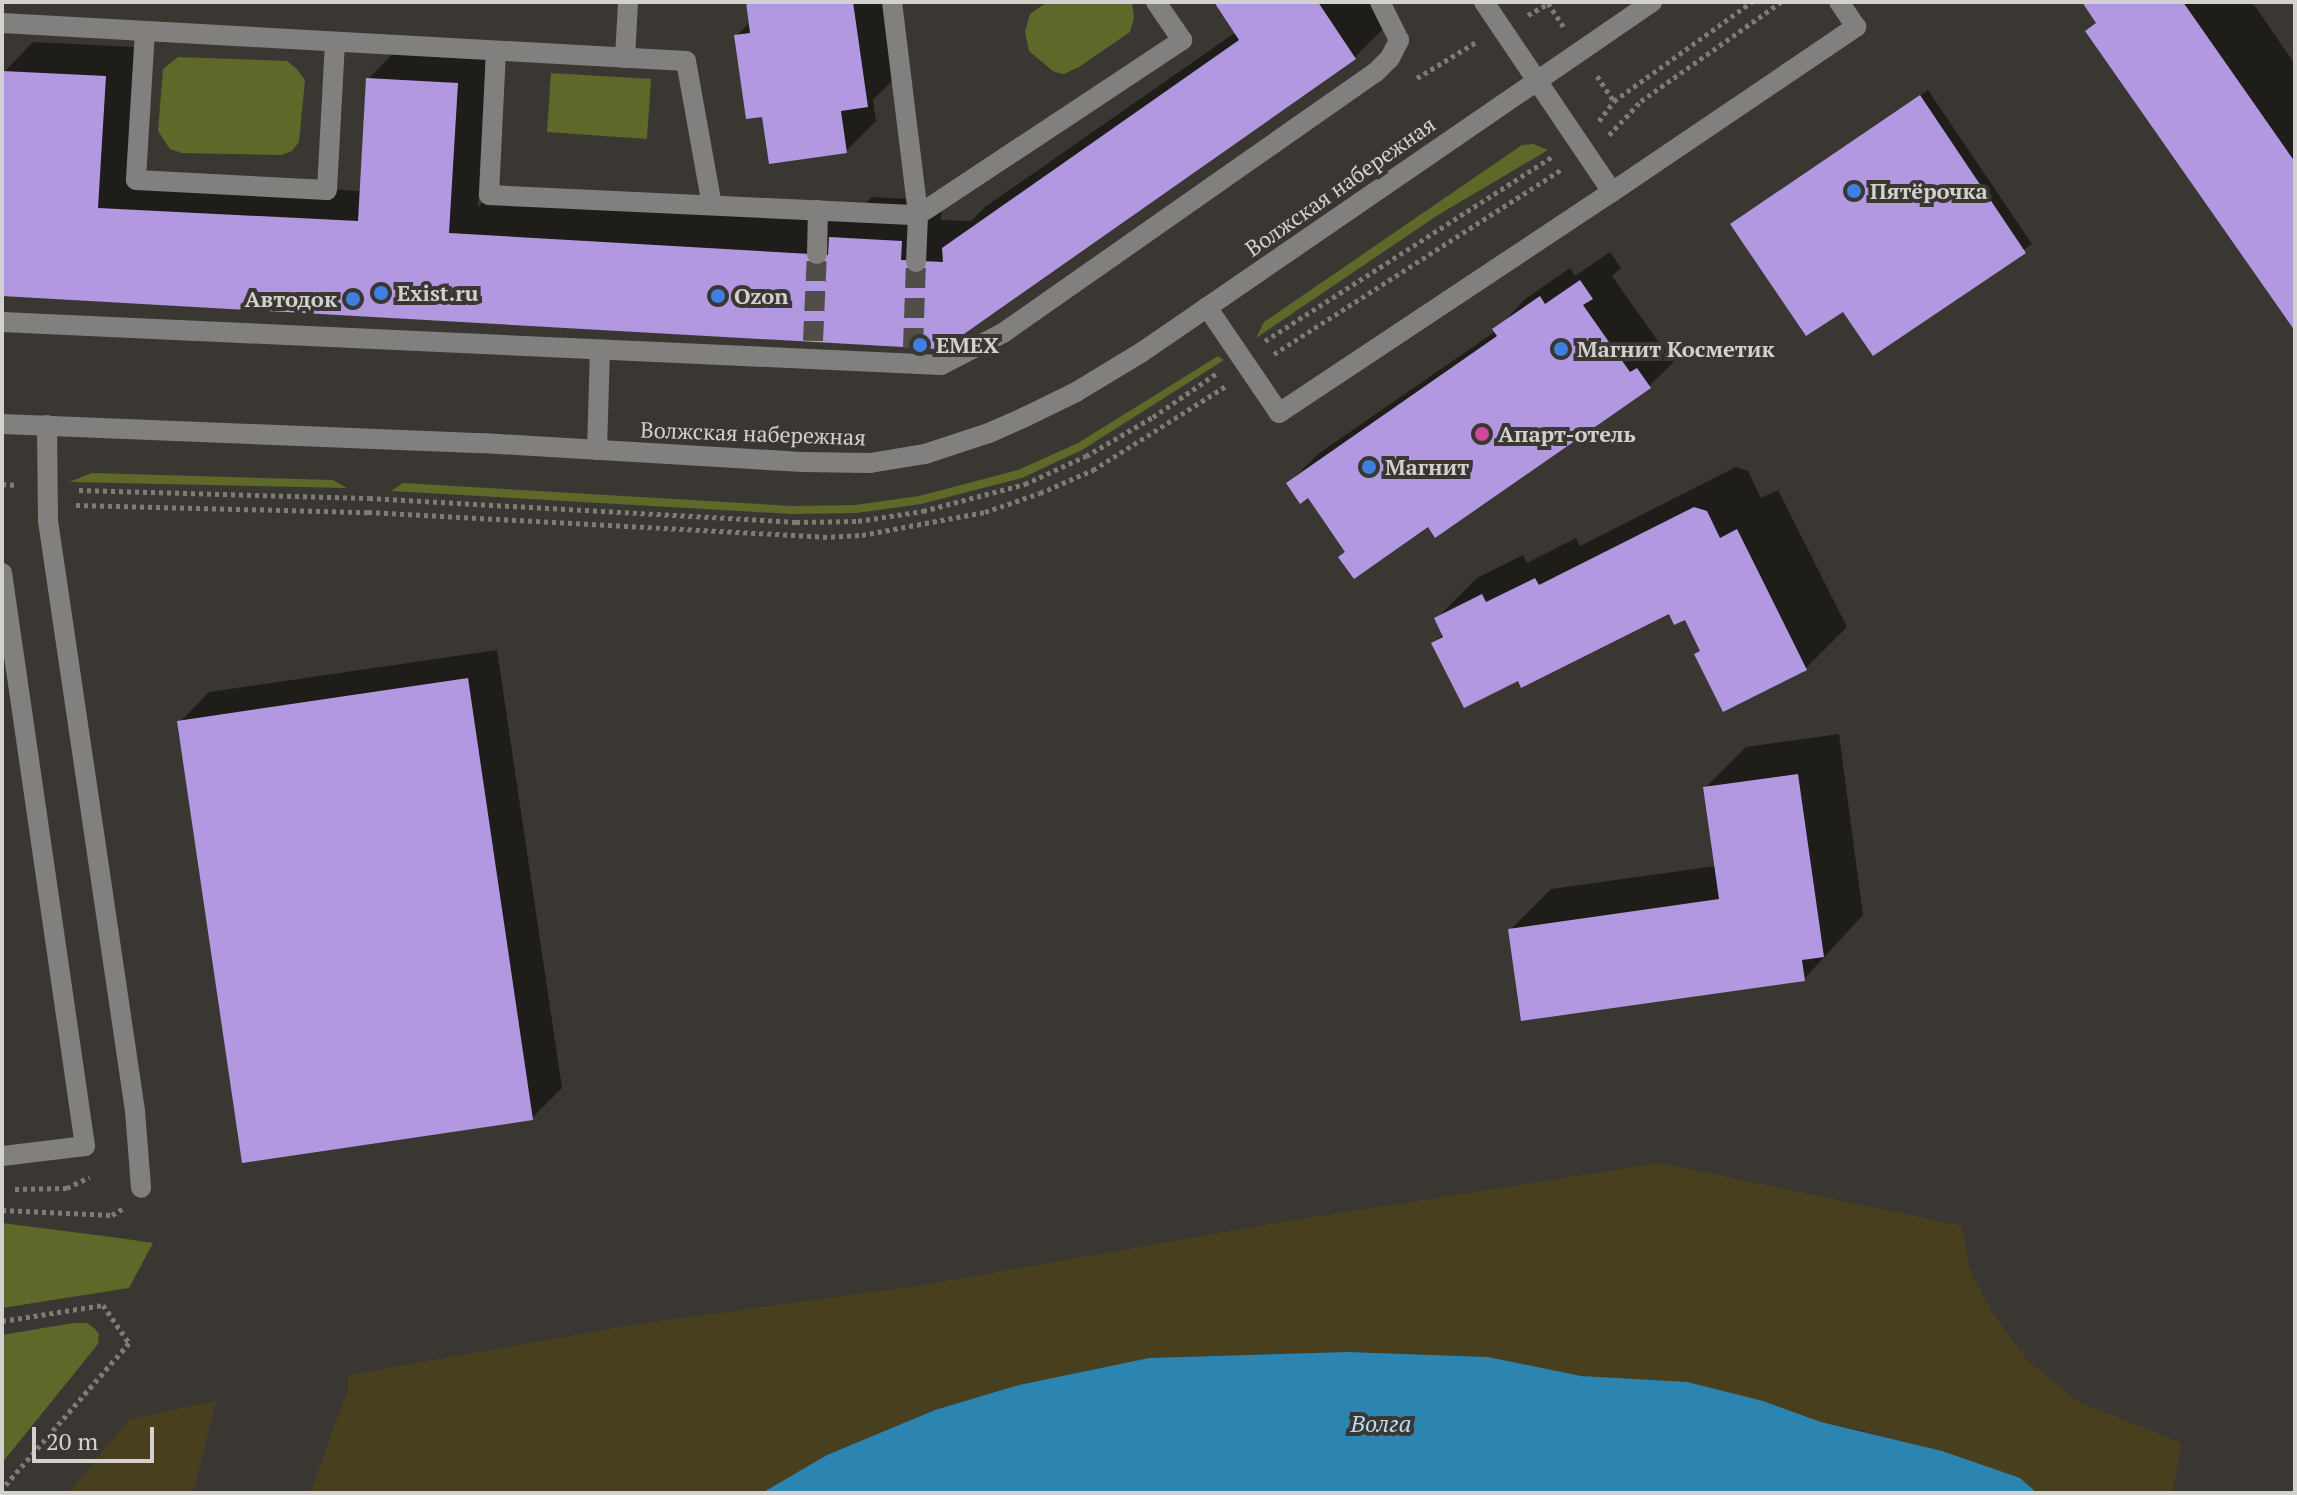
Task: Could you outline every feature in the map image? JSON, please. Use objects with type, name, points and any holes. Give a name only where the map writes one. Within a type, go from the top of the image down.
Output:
[{"type":"street","points":[[625,58],[628,2]]},
{"type":"street","points":[[892,2],[918,215],[916,262]]},
{"type":"street","points":[[496,51],[489,195],[918,215],[1182,40],[1156,2]]},
{"type":"street","points":[[2,322],[600,351],[813,351],[912,357],[941,365],[956,360],[1003,333],[1375,73],[1390,58],[1399,40],[1380,2]]},
{"type":"street","points":[[1484,2],[1612,192]]},
{"type":"street","name":"Волжская набережная","points":[[2,424],[835,463],[870,463],[925,454],[989,433],[1076,392],[1207,307],[1652,2]]},
{"type":"street","points":[[1207,307],[1279,413],[1856,27],[1839,2]]},
{"type":"street","points":[[2,23],[686,61],[712,205]]},
{"type":"street","points":[[145,31],[136,180],[168,182],[327,190],[335,42]]},
{"type":"street","points":[[817,254],[818,210]]},
{"type":"street","points":[[597,450],[600,351]]},
{"type":"street","points":[[47,425],[48,512],[135,1111],[141,1188]]},
{"type":"street","points":[[2,573],[85,1146],[2,1156]]},
{"type":"path","points":[[48,512],[66,505],[368,512],[823,537],[862,535],[985,512],[1093,470],[1155,433],[1605,140],[1641,101],[1781,2]]},
{"type":"path","points":[[1410,82],[1450,56],[1502,29]]},
{"type":"path","points":[[2,1189],[67,1188],[80,1184],[94,1171]]},
{"type":"path","points":[[2,1210],[112,1215],[127,1206],[141,1188]]},
{"type":"path","points":[[2,1321],[103,1305],[129,1343],[2,1489]]},
{"type":"green space","points":[[1047,2],[1132,2],[1134,18],[1130,32],[1064,74],[1054,72],[1029,51],[1025,32],[1030,14]]},
{"type":"green space","points":[[178,57],[287,61],[305,80],[299,142],[292,151],[282,155],[182,153],[170,149],[158,131],[163,69]]},
{"type":"green space","points":[[551,73],[651,79],[647,139],[547,132]]},
{"type":"green space","points":[[1533,144],[1548,150],[1438,215],[1256,338],[1264,322],[1522,145]]},
{"type":"green space","points":[[1218,356],[1224,360],[1082,450],[1022,478],[921,504],[857,513],[792,514],[391,491],[403,483],[793,506],[855,505],[919,496],[1018,470],[1078,443]]},
{"type":"green space","points":[[92,473],[333,480],[347,488],[69,482]]},
{"type":"green space","points":[[2,1223],[153,1243],[129,1288],[2,1308]]},
{"type":"green space","points":[[87,1323],[95,1329],[99,1334],[98,1344],[2,1463],[2,1335]]},
{"type":"sand","points":[[1660,1163],[1962,1226],[1970,1271],[1992,1312],[2028,1361],[2079,1402],[2182,1443],[2172,1493],[2037,1493],[2020,1478],[1865,1431],[1821,1422],[1763,1401],[1581,1376],[1487,1357],[1348,1352],[1149,1358],[1019,1385],[935,1410],[827,1455],[762,1493],[310,1493],[348,1389],[348,1375],[638,1324],[917,1286],[1288,1221]]},
{"type":"sand","points":[[216,1401],[193,1493],[68,1493],[130,1419]]},
{"type":"water","name":"Волга","points":[[1348,1352],[1488,1357],[1581,1376],[1687,1382],[1763,1401],[1821,1422],[1942,1451],[2020,1478],[2037,1493],[762,1493],[827,1455],[935,1410],[1019,1385],[1149,1358]]},
{"type":"building","points":[[746,2],[853,2],[868,107],[841,111],[847,153],[769,164],[762,117],[746,119],[734,35],[750,33]]},
{"type":"building","points":[[1214,2],[1318,2],[1356,59],[964,334],[938,334],[938,349],[2,296],[2,71],[106,76],[98,208],[358,221],[366,78],[458,83],[449,233],[828,255],[829,237],[902,241],[901,260],[943,262],[942,248],[1239,40]]},
{"type":"building","points":[[2082,2],[2183,2],[2295,162],[2295,331],[2085,31],[2096,23]]},
{"type":"building","points":[[1920,95],[2026,253],[1873,356],[1843,312],[1806,336],[1730,224]]},
{"type":"building","points":[[1580,280],[1593,299],[1583,305],[1630,372],[1637,368],[1651,388],[1435,538],[1428,527],[1354,579],[1338,557],[1345,552],[1308,498],[1300,504],[1286,483],[1497,336],[1492,329],[1540,296],[1545,304]]},
{"type":"building","points":[[1694,507],[1707,511],[1720,538],[1737,529],[1807,670],[1723,712],[1694,654],[1700,651],[1685,620],[1674,625],[1669,614],[1521,688],[1518,681],[1464,708],[1431,643],[1443,637],[1434,618],[1482,594],[1486,602],[1535,578],[1539,585]]},
{"type":"building","points":[[468,678],[533,1120],[242,1163],[177,721]]},
{"type":"building","points":[[1798,774],[1824,957],[1802,960],[1805,981],[1521,1021],[1508,929],[1719,899],[1703,787]]},
{"type":"tunnel","points":[[813,341],[817,254]]},
{"type":"tunnel","points":[[913,348],[916,262]]},
{"type":"place","name":"Пятёрочка","points":[[1854,191]]},
{"type":"place","name":"Exist.ru","points":[[381,293]]},
{"type":"place","name":"Ozon","points":[[718,296]]},
{"type":"place","name":"Автодок","points":[[353,299]]},
{"type":"place","name":"EMEX","points":[[920,345]]},
{"type":"place","name":"Магнит Косметик","points":[[1561,349]]},
{"type":"place","name":"Апарт-отель","points":[[1482,434]]},
{"type":"place","name":"Магнит","points":[[1369,467]]}]
